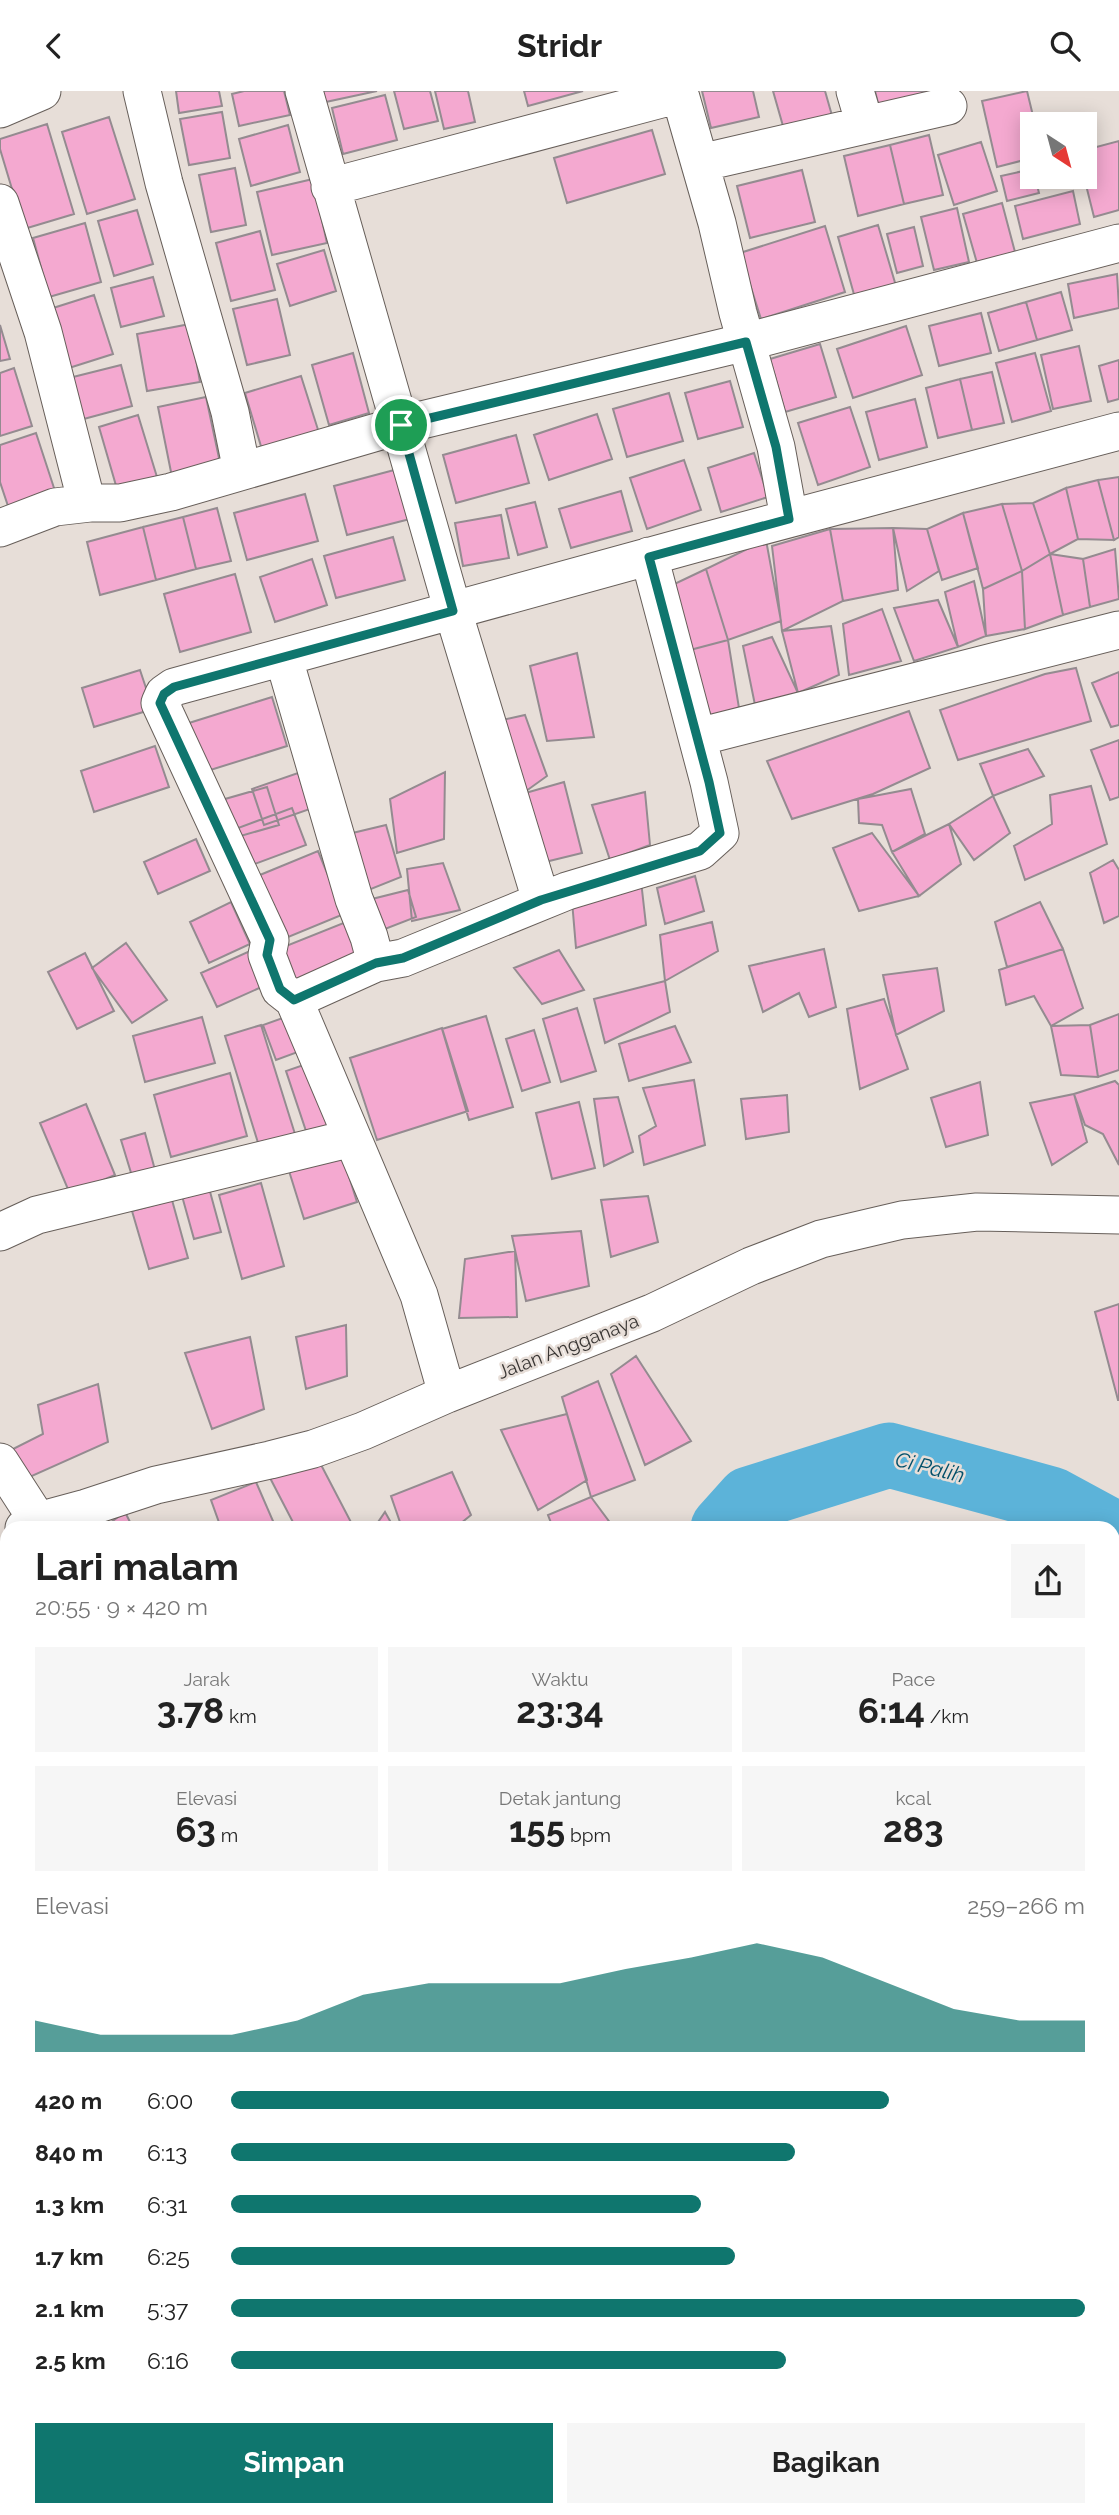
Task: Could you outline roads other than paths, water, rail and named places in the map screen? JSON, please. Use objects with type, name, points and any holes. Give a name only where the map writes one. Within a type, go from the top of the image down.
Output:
[{"type":"street","points":[[0,109],[42,91]]},
{"type":"street","points":[[142,91],[164,183],[230,412],[242,471]]},
{"type":"street","points":[[304,91],[453,611],[541,900]]},
{"type":"street","points":[[330,187],[680,92],[776,447],[789,519]]},
{"type":"street","points":[[700,163],[860,108],[948,106]]},
{"type":"street","points":[[0,203],[43,331],[84,492],[90,503]]},
{"type":"street","points":[[0,528],[55,507],[120,503],[171,492],[401,425],[746,342],[1119,243]]},
{"type":"street","points":[[447,1394],[419,1295],[294,1000],[280,989],[267,955],[270,940],[160,703],[164,694],[174,687],[1119,431]]},
{"type":"street","points":[[294,1000],[376,963],[403,958],[541,900],[700,851],[720,833],[698,737],[649,557]]},
{"type":"street","points":[[698,737],[1119,630]]},
{"type":"street","points":[[284,659],[354,899],[376,963]]},
{"type":"street","points":[[0,1232],[50,1211],[352,1138]]},
{"type":"street","name":"Jalan Angganaya","points":[[45,1521],[156,1485],[313,1449],[363,1431],[447,1394],[652,1314],[751,1266],[821,1239],[902,1220],[977,1212],[1119,1215]]},
{"type":"street","points":[[0,1462],[21,1521]]},
{"type":"waterway","name":"Ci Palih","points":[[729,1521],[749,1499],[889,1455],[1051,1499],[1092,1521]]}]
